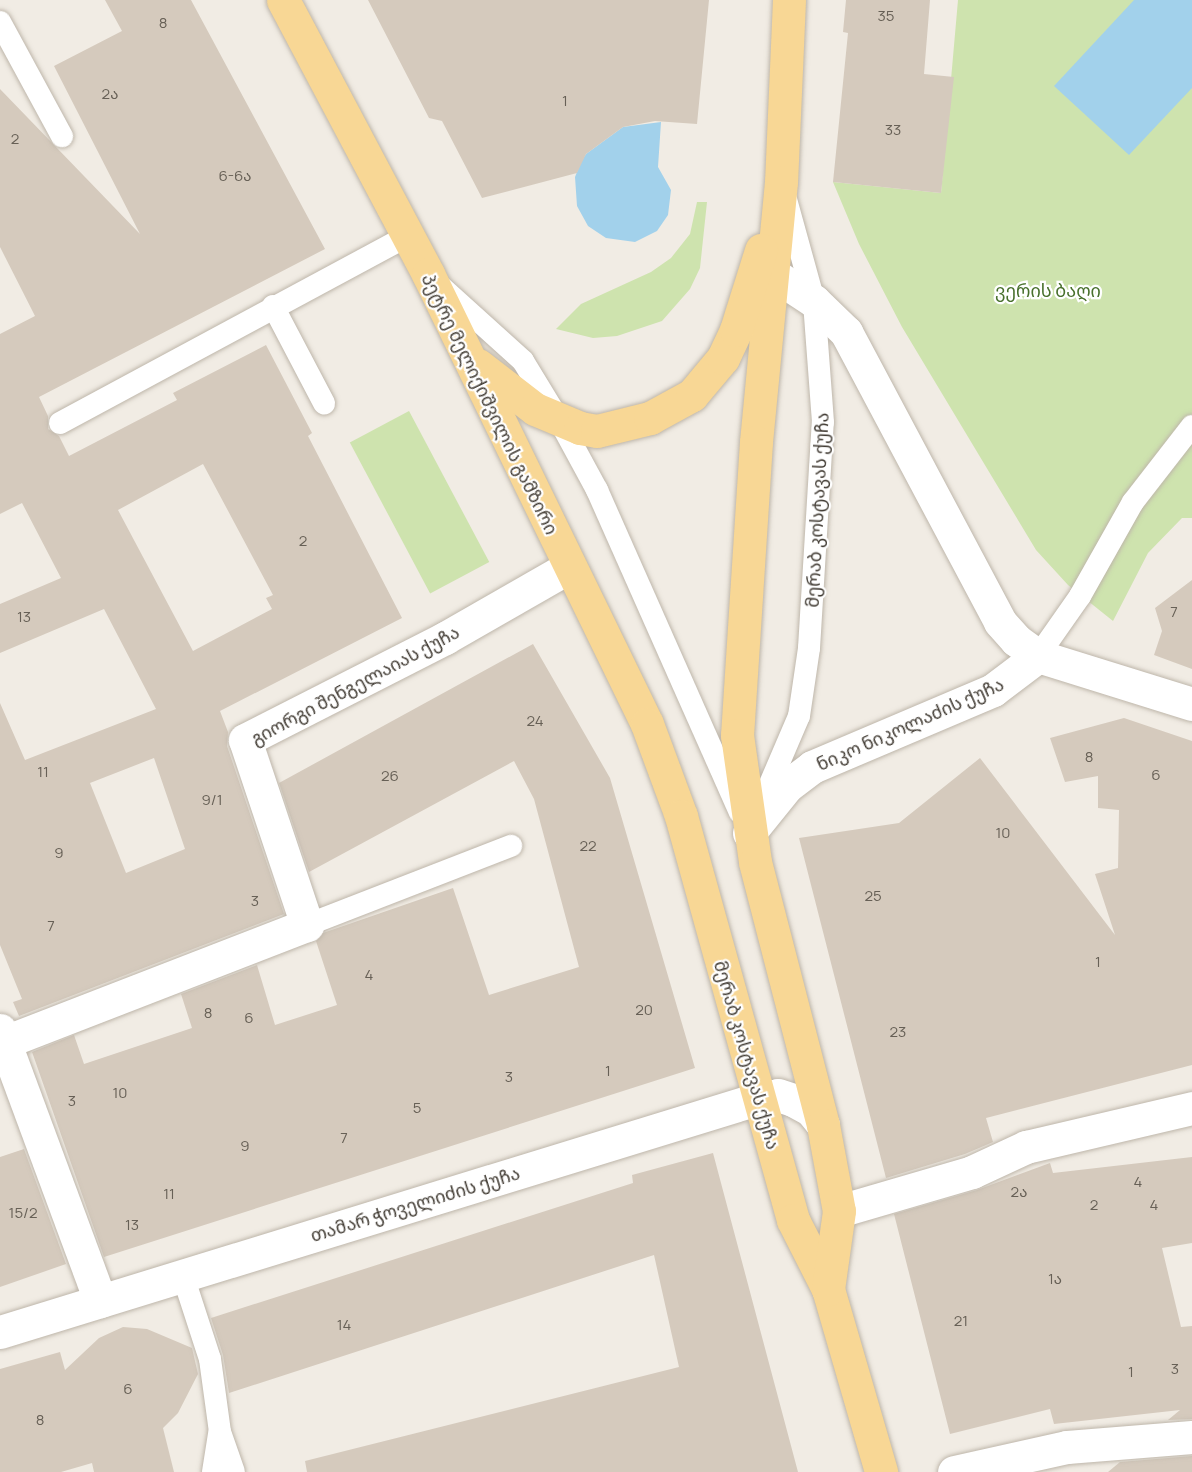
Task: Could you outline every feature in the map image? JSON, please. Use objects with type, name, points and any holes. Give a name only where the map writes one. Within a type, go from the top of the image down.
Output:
[{"type":"main road","name":"პეტრე მელიქიშვილის გამზირი","points":[[283,0],[428,274],[468,355],[647,724],[681,816]]},
{"type":"main road","name":"მერაბ კოსტავას ქუჩა","points":[[789,0],[781,182],[738,700],[739,774],[749,833],[824,1125],[839,1211],[828,1289]]},
{"type":"main road","points":[[468,355],[507,391],[558,420],[597,431],[622,426],[674,406],[708,381],[736,330],[781,182]]},
{"type":"main road","name":"მერაბ კოსტავას ქუჩა","points":[[681,816],[793,1220],[828,1289],[881,1472]]},
{"type":"street","points":[[773,274],[814,301],[846,332],[999,622],[1038,656],[1192,704]]},
{"type":"street","name":"გიორგი შენგელაიას ქუჩა","points":[[307,925],[244,740],[445,638],[569,567]]},
{"type":"street","name":"ნიკო ნიკოლაძის ქუჩა","points":[[749,833],[787,786],[812,767],[993,690],[1038,656]]},
{"type":"street","points":[[100,1300],[11,1091],[3,1036],[307,925]]},
{"type":"street","name":"თამარ ჭოველიძის ქუჩა","points":[[0,1332],[760,1098],[778,1095],[793,1100],[811,1110],[824,1125]]},
{"type":"street","points":[[839,1211],[972,1172],[1026,1147],[1192,1108]]},
{"type":"street","points":[[954,1472],[1071,1460],[1192,1437]]},
{"type":"lane","points":[[0,22],[8,56],[62,135]]},
{"type":"lane","name":"მერაბ კოსტავას ქუჩა","points":[[749,833],[799,716],[809,648],[823,422],[814,301],[781,182]]},
{"type":"lane","points":[[60,423],[273,306],[408,236]]},
{"type":"lane","points":[[428,274],[523,361],[558,420],[597,490],[749,833]]},
{"type":"lane","points":[[273,306],[324,403]]},
{"type":"lane","points":[[1038,656],[1080,596],[1133,502],[1192,426]]},
{"type":"lane","points":[[307,925],[511,846]]},
{"type":"lane","points":[[183,1276],[210,1359],[220,1432],[234,1472]]},
{"type":"lane","points":[[213,1472],[220,1432]]},
{"type":"green space","name":"ვერის ბაღი","points":[[958,0],[1192,0],[1192,518],[1182,518],[1148,553],[1113,621],[1068,585],[1036,550],[902,327],[859,244],[833,182],[941,193]]},
{"type":"green space","points":[[697,202],[707,202],[700,268],[690,289],[662,321],[617,336],[593,338],[556,329],[581,304],[651,272],[671,258],[690,234]]},
{"type":"green space","points":[[409,411],[489,562],[430,593],[350,442]]},
{"type":"water","points":[[1134,0],[1192,0],[1192,88],[1129,155],[1054,86]]},
{"type":"water","points":[[661,122],[658,167],[671,190],[668,215],[657,231],[635,242],[606,238],[588,226],[577,206],[575,177],[581,162],[586,154],[623,127]]},
{"type":"building","points":[[105,0],[191,0],[325,249],[39,397],[48,416],[48,429],[59,436],[69,456],[177,400],[173,393],[266,345],[312,433],[308,436],[402,618],[220,711],[228,732],[227,746],[284,914],[19,1016],[13,1002],[22,999],[0,945],[0,703],[25,760],[156,709],[104,609],[0,653],[0,604],[61,578],[22,503],[0,514],[0,334],[35,316],[0,247],[0,89],[140,234],[54,66],[122,31]],"holes":[[[203,464],[273,595],[266,598],[272,609],[193,651],[118,510]],[[154,758],[185,849],[126,873],[90,783]]]},
{"type":"building","points":[[368,0],[709,0],[697,124],[655,121],[623,127],[586,154],[577,173],[482,198],[442,121],[429,118]]},
{"type":"building","points":[[846,0],[930,0],[924,74],[954,77],[941,193],[833,182],[848,33],[843,32]]},
{"type":"building","points":[[1192,580],[1192,669],[1154,655],[1162,631],[1155,608]]},
{"type":"building","points":[[533,644],[610,778],[695,1068],[104,1257],[32,1052],[74,1035],[84,1064],[192,1028],[181,994],[257,965],[275,1025],[337,1005],[316,941],[323,933],[453,888],[489,995],[579,967],[534,799],[514,761],[309,872],[279,783]]},
{"type":"building","points":[[1124,718],[1192,741],[1192,1065],[986,1118],[993,1142],[965,1154],[886,1178],[799,838],[899,823],[980,758],[1115,935],[1095,874],[1118,868],[1119,810],[1098,808],[1098,776],[1065,782],[1050,738]]},
{"type":"building","points":[[24,1149],[66,1264],[0,1287],[0,1157]]},
{"type":"building","points":[[713,1153],[798,1472],[307,1472],[305,1461],[679,1367],[654,1255],[229,1393],[223,1355],[211,1318],[633,1183],[632,1175]]},
{"type":"building","points":[[1192,1157],[1192,1243],[1162,1248],[1181,1327],[1192,1326],[1192,1419],[1168,1420],[1180,1410],[1054,1424],[1050,1409],[950,1434],[894,1214],[977,1190],[1050,1163],[1053,1173]]},
{"type":"building","points":[[123,1327],[147,1329],[192,1348],[198,1374],[178,1413],[163,1428],[174,1472],[94,1472],[92,1463],[61,1472],[0,1472],[0,1369],[60,1352],[65,1370],[99,1338]]},
{"type":"building","points":[[1192,1456],[1192,1472],[1108,1472],[1120,1462]]}]
